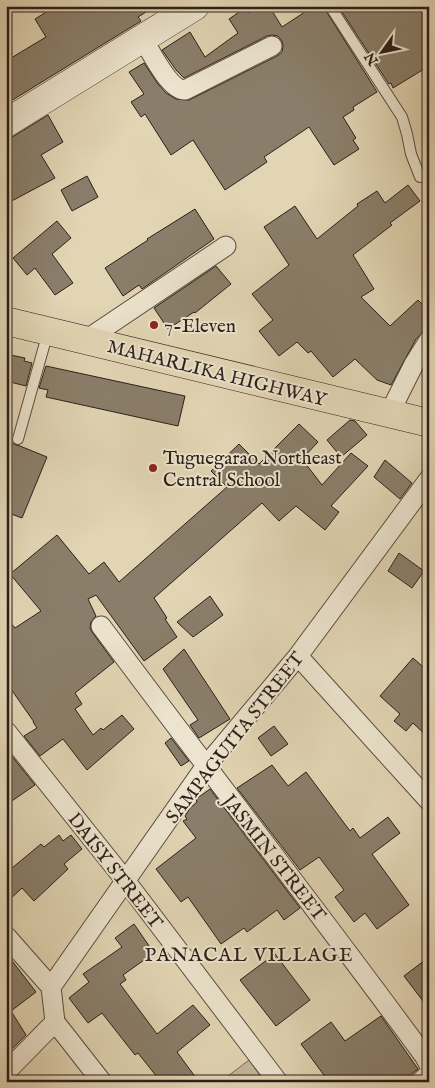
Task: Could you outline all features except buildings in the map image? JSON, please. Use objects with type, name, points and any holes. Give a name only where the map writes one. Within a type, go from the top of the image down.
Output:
[{"type":"main road","name":"MAHARLIKA HIGHWAY","points":[[6,321],[429,423]]},
{"type":"street","points":[[6,123],[195,6]]},
{"type":"street","points":[[143,39],[170,82],[179,90],[185,90],[272,46]]},
{"type":"street","points":[[86,340],[226,246]]},
{"type":"street","points":[[389,414],[414,364],[429,340]]},
{"type":"street","name":"SAMPAGUITA STREET","points":[[51,987],[205,766],[298,656],[429,479]]},
{"type":"street","name":"JASMIN STREET","points":[[101,626],[346,950],[429,1064]]},
{"type":"street","points":[[298,656],[429,801]]},
{"type":"street","name":"DAISY STREET","points":[[6,731],[125,880],[278,1082]]},
{"type":"street","points":[[6,936],[51,987],[55,1022],[102,1082]]},
{"type":"street","points":[[6,1072],[55,1022]]},
{"type":"street","points":[[420,1082],[429,1074]]},
{"type":"street","points":[[6,1078],[10,1082]]},
{"type":"lane","points":[[330,6],[402,117],[411,154],[420,177]]},
{"type":"lane","points":[[18,439],[49,331]]},
{"type":"shaded area","points":[[249,1060],[265,1082],[220,1082]]},
{"type":"place","name":"7-Eleven","points":[[154,325]]},
{"type":"place","name":"Tuguegarao Northeast Central School","points":[[153,468]]},
{"type":"district","name":"PANACAL VILLAGE","points":[[249,954]]}]
